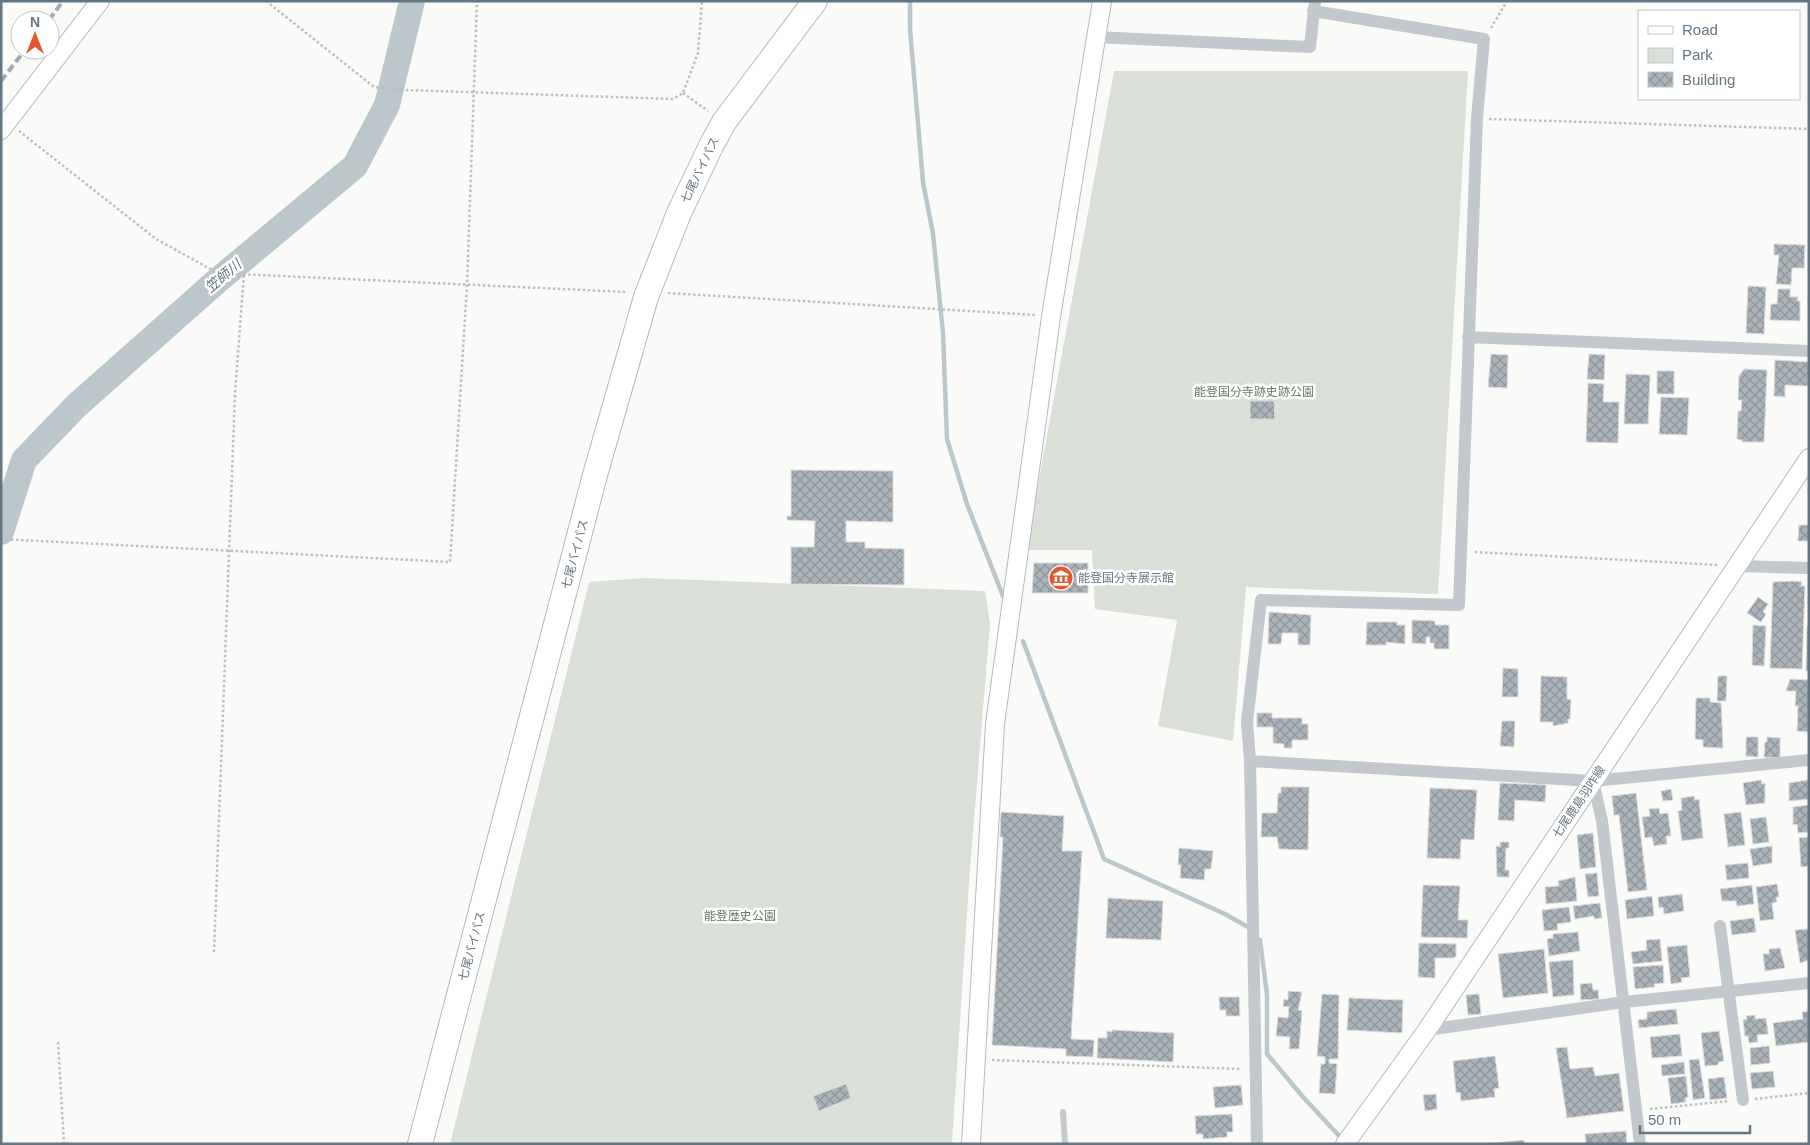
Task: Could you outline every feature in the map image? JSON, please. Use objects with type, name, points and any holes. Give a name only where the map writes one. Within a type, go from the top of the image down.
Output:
[{"type":"highway","name":"七尾バイパス","points":[[420,1144],[595,475],[648,292],[679,213],[724,122],[814,1]]},
{"type":"street","points":[[3,123],[100,1]]},
{"type":"street","points":[[971,1144],[995,724],[1005,637],[1051,317],[1102,1]]},
{"type":"street","points":[[1095,37],[1310,47],[1314,6],[1484,39],[1477,118],[1459,604],[1261,600],[1247,722],[1250,761],[1257,1144]]},
{"type":"street","points":[[1468,337],[1809,351]]},
{"type":"street","name":"七尾鹿島羽咋線","points":[[1348,1140],[1427,1030],[1738,566],[1803,475],[1809,458]]},
{"type":"street","points":[[1738,566],[1809,568]]},
{"type":"street","points":[[1250,761],[1593,781],[1809,760]]},
{"type":"street","points":[[1593,781],[1602,821],[1640,1144]]},
{"type":"street","points":[[1720,926],[1743,1100]]},
{"type":"street","points":[[1427,1030],[1624,1002],[1809,983]]},
{"type":"lane","points":[[1063,1112],[1065,1144]]},
{"type":"path","points":[[266,1],[374,87],[478,93],[673,99],[683,93],[698,53],[702,1]]},
{"type":"path","points":[[3,539],[450,562],[467,285],[477,1]]},
{"type":"path","points":[[1484,39],[1507,1]]},
{"type":"path","points":[[683,93],[724,122]]},
{"type":"path","points":[[1477,118],[1809,129]]},
{"type":"path","points":[[3,123],[156,239],[214,271],[238,274],[648,292],[951,309],[1051,317]]},
{"type":"path","points":[[214,952],[235,393],[244,274]]},
{"type":"path","points":[[1461,551],[1738,566]]},
{"type":"path","points":[[58,1042],[64,1144]]},
{"type":"path","points":[[976,1060],[1256,1069]]},
{"type":"path","points":[[1636,1111],[1809,1093]]},
{"type":"green space","name":"能登国分寺跡史跡公園","points":[[1114,71],[1468,71],[1438,594],[1246,587],[1233,741],[1158,726],[1177,620],[1095,609],[1092,550],[1026,550]]},
{"type":"green space","name":"能登歴史公園","points":[[644,578],[985,591],[990,624],[970,868],[952,1144],[450,1144],[589,582]]},
{"type":"building","points":[[1774,244],[1805,245],[1804,268],[1792,268],[1791,285],[1776,284],[1779,255],[1774,255]]},
{"type":"building","points":[[1748,286],[1766,287],[1764,334],[1746,333]]},
{"type":"building","points":[[1778,289],[1790,289],[1790,297],[1798,297],[1797,301],[1800,301],[1800,321],[1770,320],[1771,304],[1777,304]]},
{"type":"building","points":[[1491,354],[1508,355],[1507,388],[1488,387]]},
{"type":"building","points":[[1589,354],[1605,355],[1604,380],[1587,379]]},
{"type":"building","points":[[1775,360],[1809,362],[1808,386],[1785,385],[1785,397],[1774,396]]},
{"type":"building","points":[[1744,369],[1767,370],[1764,442],[1742,442],[1742,440],[1737,439],[1738,411],[1741,411],[1742,400],[1738,400],[1739,376]]},
{"type":"building","points":[[1657,371],[1674,371],[1674,394],[1657,394]]},
{"type":"building","points":[[1626,374],[1650,375],[1648,424],[1624,424]]},
{"type":"building","points":[[1588,383],[1604,384],[1603,402],[1619,402],[1618,443],[1586,442]]},
{"type":"building","points":[[1661,397],[1689,398],[1687,435],[1659,434]]},
{"type":"building","points":[[1250,401],[1274,401],[1275,419],[1250,419]]},
{"type":"building","points":[[791,470],[893,471],[893,522],[846,521],[846,542],[865,542],[865,548],[904,549],[904,585],[791,584],[791,547],[814,547],[815,521],[787,520],[787,516],[791,516]]},
{"type":"building","points":[[1799,525],[1809,525],[1809,541],[1798,541]]},
{"type":"building","name":"能登国分寺展示館","points":[[1034,563],[1088,563],[1088,593],[1032,593]]},
{"type":"building","points":[[1773,582],[1802,582],[1801,586],[1805,586],[1802,669],[1770,668]]},
{"type":"building","points":[[1758,597],[1768,604],[1763,612],[1766,614],[1761,622],[1747,613]]},
{"type":"building","points":[[1269,612],[1311,615],[1310,645],[1298,645],[1298,633],[1282,633],[1281,644],[1268,644]]},
{"type":"building","points":[[1412,620],[1435,621],[1435,625],[1449,625],[1449,649],[1434,649],[1434,643],[1430,643],[1430,637],[1426,637],[1426,644],[1412,643]]},
{"type":"building","points":[[1367,622],[1397,622],[1397,625],[1405,625],[1405,644],[1386,642],[1386,645],[1366,645]]},
{"type":"building","points":[[1753,625],[1766,626],[1764,666],[1752,665]]},
{"type":"building","points":[[1807,626],[1809,626],[1809,671],[1806,671]]},
{"type":"building","points":[[1503,668],[1518,669],[1518,697],[1502,697]]},
{"type":"building","points":[[1541,676],[1567,677],[1567,699],[1571,700],[1568,723],[1553,726],[1553,722],[1540,722]]},
{"type":"building","points":[[1718,676],[1727,676],[1726,701],[1717,701]]},
{"type":"building","points":[[1790,679],[1809,680],[1809,732],[1797,731],[1798,706],[1795,706],[1796,691],[1786,691]]},
{"type":"building","points":[[1696,698],[1710,698],[1710,702],[1721,703],[1723,748],[1703,747],[1703,740],[1695,739]]},
{"type":"building","points":[[1257,713],[1272,713],[1272,718],[1302,718],[1302,724],[1308,724],[1308,740],[1292,740],[1292,748],[1284,748],[1284,744],[1273,743],[1273,727],[1257,727]]},
{"type":"building","points":[[1502,721],[1515,721],[1514,747],[1500,746]]},
{"type":"building","points":[[1746,737],[1758,737],[1758,757],[1746,756]]},
{"type":"building","points":[[1767,737],[1780,738],[1780,758],[1764,757]]},
{"type":"building","points":[[1761,780],[1762,784],[1765,783],[1765,803],[1746,805],[1743,783]]},
{"type":"building","points":[[1808,780],[1809,799],[1789,801],[1789,783]]},
{"type":"building","points":[[1500,783],[1546,785],[1545,802],[1515,800],[1514,821],[1498,820]]},
{"type":"building","points":[[1281,787],[1309,787],[1308,850],[1279,849],[1277,837],[1261,837],[1262,813],[1277,813],[1278,793],[1281,793]]},
{"type":"building","points":[[1430,788],[1477,790],[1474,840],[1461,839],[1460,859],[1427,858]]},
{"type":"building","points":[[1671,789],[1673,800],[1663,801],[1661,791]]},
{"type":"building","points":[[1636,793],[1647,890],[1628,892],[1619,815],[1614,815],[1612,796]]},
{"type":"building","points":[[1694,796],[1695,800],[1699,799],[1703,838],[1682,841],[1678,811],[1682,810],[1681,798]]},
{"type":"building","points":[[1809,805],[1809,832],[1798,833],[1797,824],[1793,825],[1793,807]]},
{"type":"building","points":[[1659,808],[1660,814],[1668,813],[1671,836],[1666,836],[1667,844],[1654,846],[1652,837],[1645,838],[1642,817],[1650,816],[1649,809]]},
{"type":"building","points":[[1001,812],[1064,816],[1062,851],[1082,851],[1071,1039],[1094,1040],[1093,1057],[1066,1056],[1066,1049],[992,1045],[1003,837],[1000,837]]},
{"type":"building","points":[[1741,812],[1745,845],[1728,847],[1724,814]]},
{"type":"building","points":[[1766,817],[1769,842],[1753,844],[1750,819]]},
{"type":"building","points":[[1593,833],[1596,867],[1580,869],[1577,835]]},
{"type":"building","points":[[1809,837],[1809,866],[1801,867],[1799,838]]},
{"type":"building","points":[[1500,842],[1509,842],[1509,848],[1506,848],[1505,870],[1509,870],[1509,877],[1497,877],[1496,846],[1500,847]]},
{"type":"building","points":[[1772,846],[1772,863],[1753,866],[1750,849]]},
{"type":"building","points":[[1179,848],[1213,851],[1211,869],[1205,869],[1204,880],[1180,878],[1181,865],[1178,865]]},
{"type":"building","points":[[1748,863],[1749,878],[1727,880],[1725,865]]},
{"type":"building","points":[[1597,873],[1599,896],[1588,897],[1585,874]]},
{"type":"building","points":[[1575,877],[1577,901],[1546,904],[1545,887],[1559,886],[1558,881]]},
{"type":"building","points":[[1777,884],[1779,897],[1776,897],[1777,902],[1772,903],[1774,919],[1760,921],[1756,887]]},
{"type":"building","points":[[1423,885],[1460,886],[1458,920],[1468,920],[1467,938],[1421,937]]},
{"type":"building","points":[[1752,885],[1754,904],[1737,906],[1736,901],[1722,901],[1720,889]]},
{"type":"building","points":[[1682,894],[1684,911],[1664,914],[1663,907],[1659,908],[1658,897]]},
{"type":"building","points":[[1652,896],[1654,916],[1627,919],[1625,900]]},
{"type":"building","points":[[1108,898],[1163,901],[1161,940],[1106,938]]},
{"type":"building","points":[[1600,903],[1602,918],[1594,919],[1594,916],[1575,919],[1573,906]]},
{"type":"building","points":[[1569,907],[1571,922],[1557,924],[1558,930],[1544,931],[1542,910]]},
{"type":"building","points":[[1754,918],[1756,932],[1732,935],[1730,921]]},
{"type":"building","points":[[1809,929],[1809,960],[1800,963],[1795,930]]},
{"type":"building","points":[[1578,932],[1580,951],[1549,956],[1547,939],[1553,938],[1553,934]]},
{"type":"building","points":[[1660,939],[1662,961],[1633,964],[1631,952],[1647,950],[1646,940]]},
{"type":"building","points":[[1419,943],[1456,944],[1456,956],[1453,958],[1435,958],[1435,978],[1418,977]]},
{"type":"building","points":[[1687,945],[1690,977],[1681,978],[1682,982],[1671,984],[1667,947]]},
{"type":"building","points":[[1780,948],[1785,968],[1765,971],[1763,954],[1769,954],[1769,949]]},
{"type":"building","points":[[1544,949],[1548,993],[1503,998],[1498,954]]},
{"type":"building","points":[[1573,960],[1574,995],[1553,997],[1549,962]]},
{"type":"building","points":[[1663,965],[1664,983],[1654,984],[1655,987],[1635,989],[1633,967]]},
{"type":"building","points":[[1592,983],[1593,990],[1598,990],[1599,999],[1581,1000],[1580,984]]},
{"type":"building","points":[[1288,991],[1302,992],[1298,1010],[1302,1011],[1299,1049],[1289,1049],[1290,1037],[1276,1036],[1278,1017],[1288,1018],[1289,1007],[1283,1006],[1284,999],[1288,1000]]},
{"type":"building","points":[[1322,994],[1339,995],[1338,1059],[1329,1059],[1329,1063],[1337,1064],[1335,1094],[1319,1093],[1321,1064],[1325,1064],[1325,1057],[1317,1056]]},
{"type":"building","points":[[1479,994],[1481,1014],[1468,1015],[1466,995]]},
{"type":"building","points":[[1219,997],[1239,997],[1240,1016],[1226,1016],[1226,1010],[1220,1010]]},
{"type":"building","points":[[1349,998],[1403,1000],[1402,1033],[1347,1030]]},
{"type":"building","points":[[1676,1009],[1678,1024],[1639,1028],[1638,1020],[1647,1019],[1647,1012]]},
{"type":"building","points":[[1809,1011],[1809,1042],[1776,1046],[1773,1023],[1803,1019],[1802,1012]]},
{"type":"building","points":[[1755,1015],[1755,1019],[1766,1018],[1768,1034],[1757,1035],[1758,1042],[1749,1043],[1748,1036],[1745,1036],[1743,1020],[1747,1019],[1746,1016]]},
{"type":"building","points":[[1112,1030],[1174,1033],[1173,1062],[1097,1058],[1098,1038],[1107,1038],[1107,1031],[1112,1032]]},
{"type":"building","points":[[1719,1031],[1724,1061],[1718,1062],[1718,1065],[1705,1066],[1701,1033]]},
{"type":"building","points":[[1680,1034],[1682,1056],[1652,1058],[1650,1037]]},
{"type":"building","points":[[1769,1046],[1770,1063],[1751,1065],[1750,1048]]},
{"type":"building","points":[[1567,1047],[1570,1069],[1593,1067],[1595,1076],[1619,1073],[1624,1111],[1567,1118],[1556,1048]]},
{"type":"building","points":[[1495,1056],[1499,1088],[1494,1089],[1495,1097],[1461,1101],[1460,1092],[1456,1093],[1453,1061]]},
{"type":"building","points":[[1699,1059],[1705,1098],[1693,1100],[1689,1060]]},
{"type":"building","points":[[1684,1062],[1685,1074],[1662,1076],[1661,1065]]},
{"type":"building","points":[[1773,1071],[1775,1087],[1752,1089],[1750,1073]]},
{"type":"building","points":[[1686,1076],[1688,1097],[1685,1098],[1686,1102],[1671,1104],[1668,1078]]},
{"type":"building","points":[[1724,1077],[1727,1098],[1710,1100],[1708,1079]]},
{"type":"building","points":[[846,1084],[851,1098],[819,1111],[813,1096]]},
{"type":"building","points":[[1241,1085],[1243,1105],[1215,1108],[1213,1087]]},
{"type":"building","points":[[1436,1094],[1437,1109],[1425,1111],[1423,1095]]},
{"type":"building","points":[[1232,1114],[1233,1132],[1227,1132],[1227,1137],[1203,1139],[1203,1134],[1196,1134],[1195,1116]]},
{"type":"building","points":[[1626,1131],[1627,1144],[1586,1144],[1585,1134]]},
{"type":"building","points":[[1524,1140],[1524,1144],[1493,1144],[1493,1143]]},
{"type":"waterway","name":"笠師川","points":[[1,532],[24,460],[76,406],[217,281],[355,166],[387,105],[412,1]]},
{"type":"waterway","points":[[910,1],[910,29],[923,182],[933,234],[943,333],[947,439],[967,504],[1003,596]]},
{"type":"waterway","points":[[1023,641],[1104,859],[1225,914],[1248,927]]},
{"type":"waterway","points":[[1260,940],[1267,995],[1267,1054],[1342,1139]]},
{"type":"railway","points":[[56,10],[63,1]]},
{"type":"railway","points":[[1,81],[17,60]]},
{"type":"place","name":"能登国分寺展示館","points":[[1061,578]]}]
